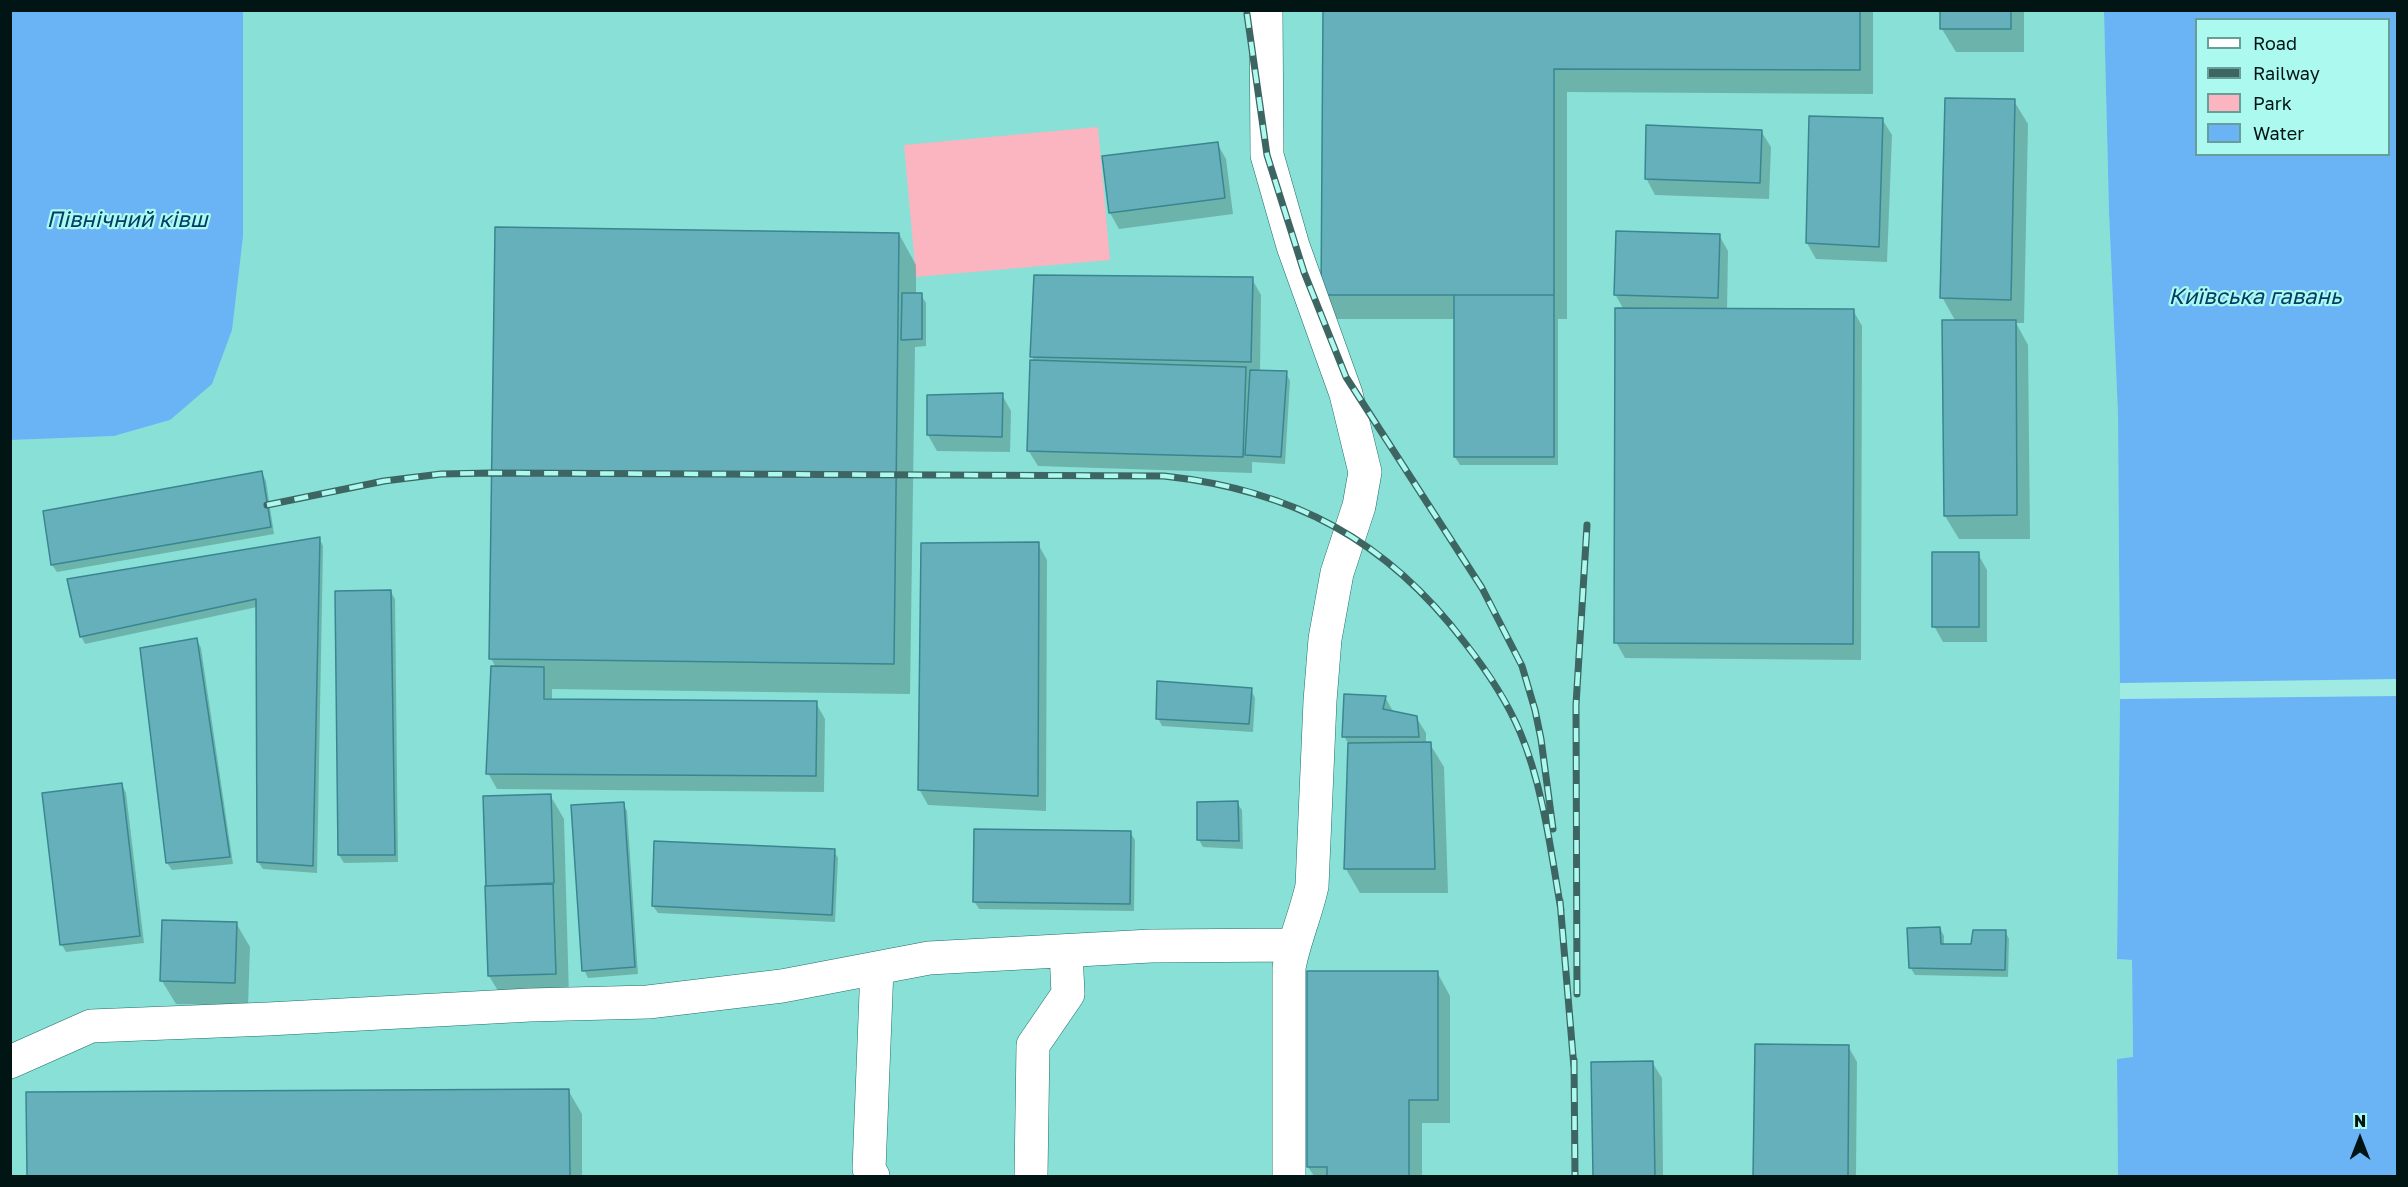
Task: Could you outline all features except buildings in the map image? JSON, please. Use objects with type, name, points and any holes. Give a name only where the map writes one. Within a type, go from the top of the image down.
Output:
[{"type":"lane","points":[[1266,10],[1267,154],[1293,246],[1346,394],[1365,472],[1364,490],[1337,573],[1325,639],[1312,886],[1307,908],[1293,945],[1289,968],[1289,1176]]},
{"type":"lane","points":[[10,1062],[91,1026],[530,1005],[648,1002],[782,986],[929,958],[1151,946],[1293,945]]},
{"type":"lane","points":[[1031,1176],[1033,1045],[1068,994],[1066,951]]},
{"type":"lane","points":[[873,1176],[869,1169],[877,968]]},
{"type":"shaded area","points":[[243,11],[2104,11],[2109,212],[2118,414],[2120,699],[2117,959],[2132,960],[2133,1058],[2117,1059],[2118,1176],[11,1176],[10,440],[114,436],[170,420],[243,236]]},
{"type":"green space","points":[[1098,127],[1110,260],[916,277],[904,145]]},
{"type":"water","name":"Північний ківш","points":[[10,11],[243,11],[243,236],[232,330],[212,384],[170,420],[114,436],[11,440]]},
{"type":"water","name":"Київська гавань","points":[[2104,11],[2397,11],[2397,1176],[2118,1176],[2117,1059],[2133,1057],[2132,960],[2117,959],[2120,699],[2118,414],[2109,212]]},
{"type":"pier","points":[[2397,679],[2397,696],[2120,699],[2120,683]]},
{"type":"railway","points":[[1247,14],[1267,155],[1304,272],[1346,377],[1482,588],[1522,666],[1541,739],[1553,829]]},
{"type":"railway","points":[[267,505],[384,481],[441,474],[491,473],[1164,476],[1211,483],[1254,494],[1295,508],[1334,526],[1369,549],[1403,575],[1435,607],[1481,664],[1509,708],[1535,774],[1561,910]]},
{"type":"railway","points":[[1577,994],[1576,705],[1587,525]]},
{"type":"railway","points":[[1560,901],[1574,1068]]},
{"type":"railway","points":[[1574,1060],[1575,1176]]}]
